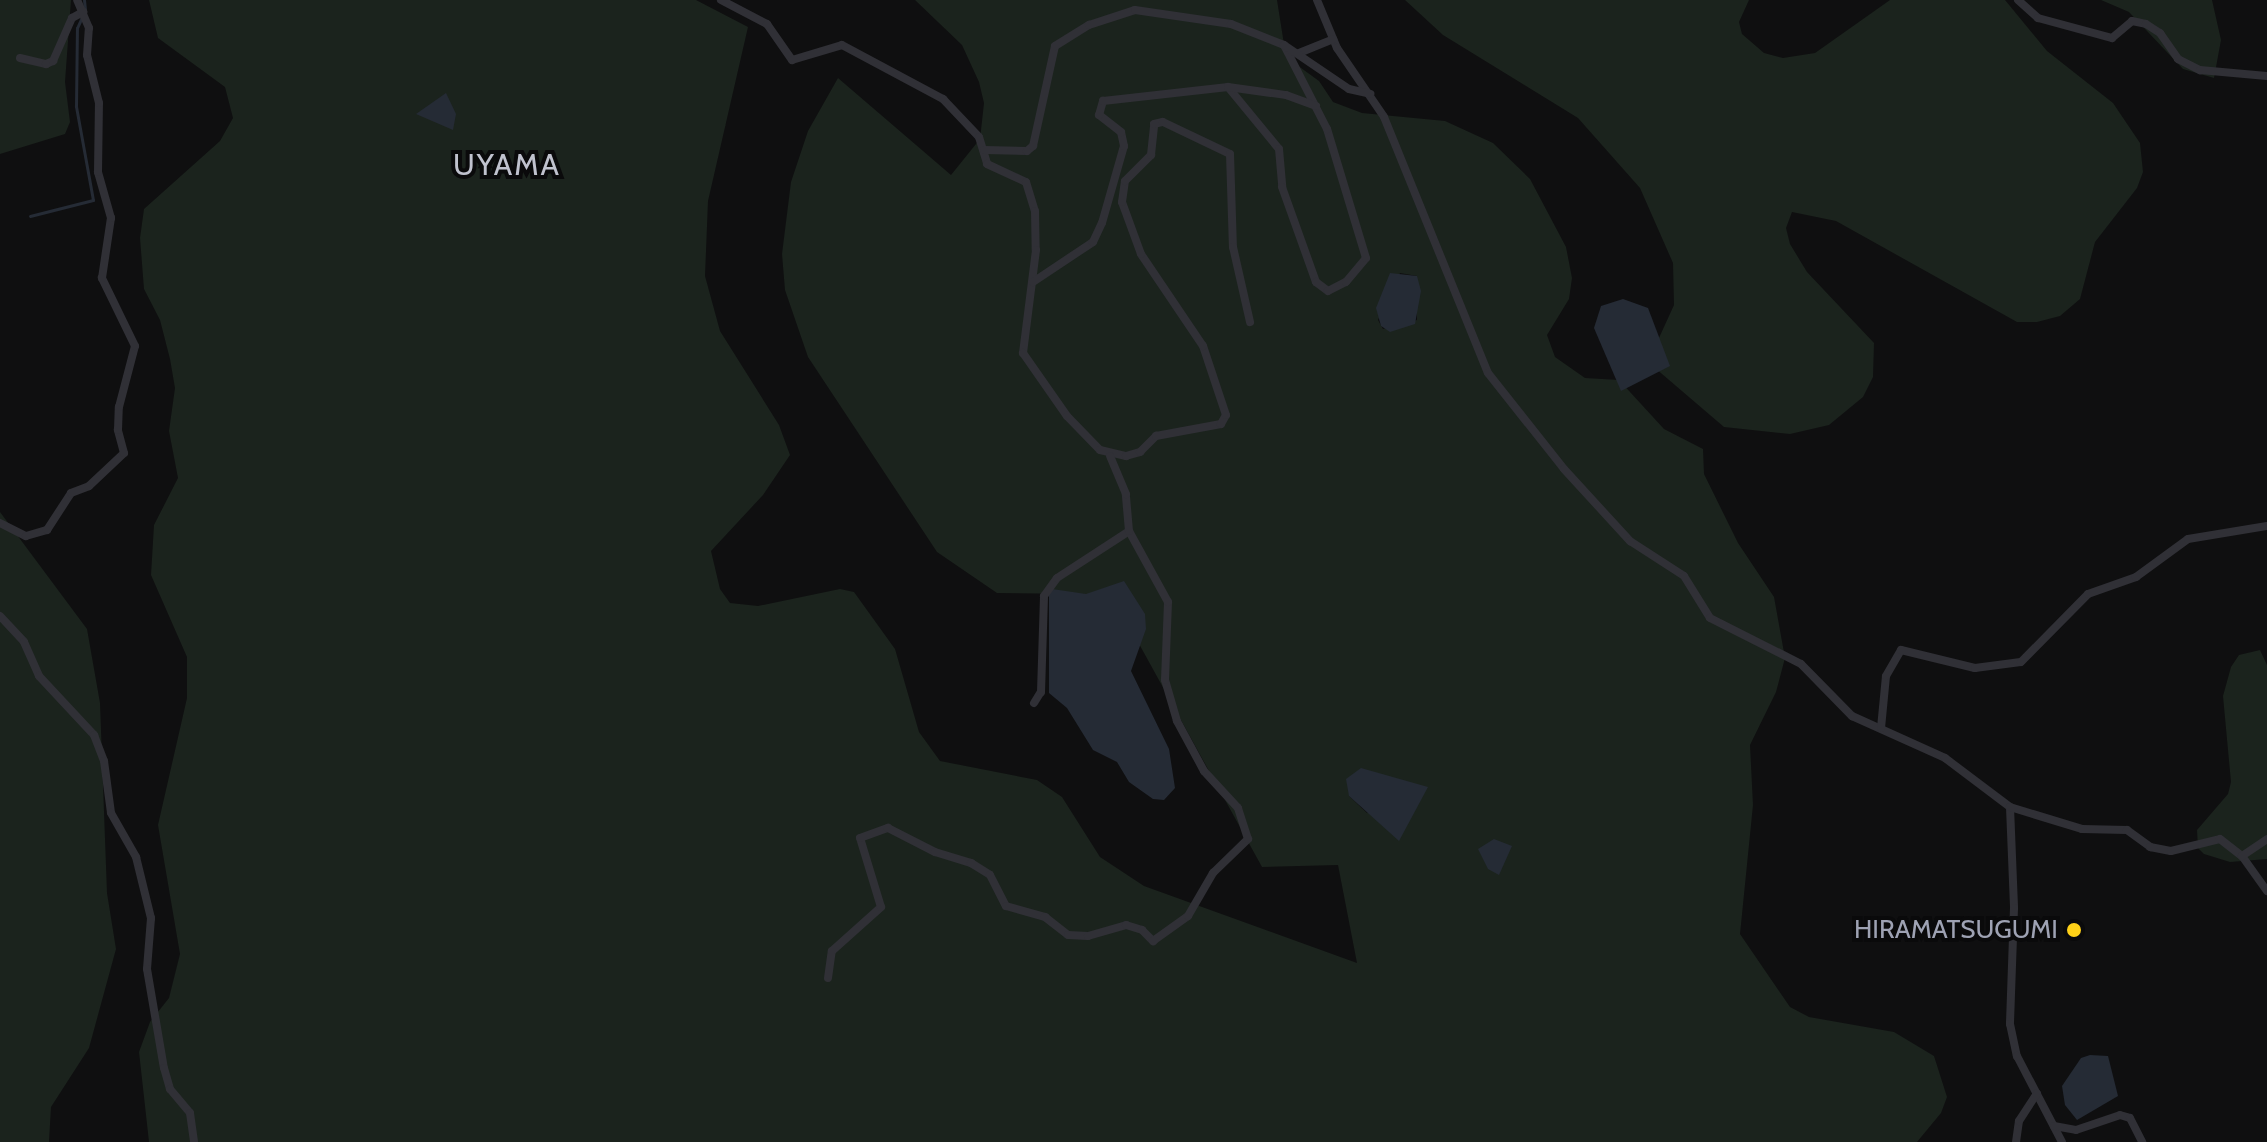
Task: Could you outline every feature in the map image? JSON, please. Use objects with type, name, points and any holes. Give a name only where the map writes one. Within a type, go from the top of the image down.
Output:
[{"type":"street","points":[[0,523],[26,536],[47,530],[71,493],[89,486],[124,453],[118,430],[119,407],[135,346],[102,278],[111,218],[98,172],[99,103],[83,12],[77,0]]},
{"type":"street","points":[[721,0],[767,24],[792,60],[842,45],[943,99],[958,110],[984,150],[987,164],[1026,182],[1032,191],[1033,282],[1023,353],[1067,416],[1110,456],[1126,494],[1129,531],[1168,602],[1165,680],[1177,721],[1204,771],[1238,808],[1248,839],[1213,873],[1188,916],[1153,941],[1142,930],[1126,925],[1088,936],[1068,935],[1045,917],[1006,906],[990,875],[971,863],[935,852],[888,828],[860,838],[881,907],[832,951],[828,978]]},
{"type":"street","points":[[1317,0],[1333,39],[1370,94],[1397,147],[1470,337],[1510,406],[1630,541],[1684,576],[1710,618],[1801,664],[1852,716],[1971,774],[2010,807],[2082,829],[2127,830],[2150,847],[2171,851],[2220,839],[2242,856],[2267,891]]},
{"type":"street","points":[[2018,0],[2038,18],[2112,38],[2132,21],[2146,24],[2160,33],[2178,59],[2200,70],[2267,76]]},
{"type":"street","points":[[984,150],[1027,151],[1033,146],[1055,46],[1118,14],[1135,10],[1210,19],[1284,45],[1349,89],[1370,94]]},
{"type":"street","points":[[20,58],[46,64],[53,61],[72,18],[83,12]]},
{"type":"street","points":[[1299,53],[1333,39]]},
{"type":"street","points":[[1228,87],[1279,149],[1287,205],[1310,269],[1328,291],[1362,269],[1366,258],[1317,107],[1284,45]]},
{"type":"street","points":[[1033,282],[1093,242],[1102,223],[1124,146],[1121,132],[1099,115],[1103,101],[1228,87],[1286,95],[1317,107]]},
{"type":"street","points":[[1110,456],[1140,452],[1156,436],[1221,424],[1226,415],[1203,346],[1141,254],[1122,202],[1125,181],[1151,155],[1154,124],[1163,122],[1230,154],[1233,247],[1250,322]]},
{"type":"street","points":[[1881,728],[1886,676],[1901,650],[1975,668],[2021,662],[2088,594],[2136,577],[2188,539],[2267,526]]},
{"type":"street","points":[[1034,703],[1041,692],[1044,596],[1057,578],[1129,531]]},
{"type":"street","points":[[0,616],[24,642],[39,676],[94,735],[104,761],[111,813],[136,857],[151,918],[147,969],[164,1068],[170,1089],[190,1113],[194,1142]]},
{"type":"street","points":[[2010,807],[2014,908],[2010,1024],[2017,1056],[2062,1142]]},
{"type":"street","points":[[2242,856],[2267,839]]},
{"type":"street","points":[[2016,1142],[2019,1121],[2037,1093]]},
{"type":"street","points":[[2054,1126],[2076,1130],[2120,1115],[2130,1118],[2142,1142]]},
{"type":"shaded area","points":[[0,0],[71,0],[65,82],[70,122],[65,134],[0,154]]},
{"type":"shaded area","points":[[149,0],[696,0],[748,27],[708,201],[705,276],[720,331],[779,425],[790,455],[763,495],[711,551],[720,589],[730,603],[758,606],[840,589],[854,592],[895,649],[919,732],[940,761],[1037,780],[1062,797],[1100,857],[1144,886],[1357,963],[1338,865],[1262,867],[1122,613],[1087,594],[997,593],[937,552],[808,357],[785,290],[782,254],[791,182],[808,131],[838,78],[951,175],[980,139],[984,103],[979,82],[962,45],[915,0],[1277,0],[1286,57],[1319,81],[1333,102],[1362,113],[1445,121],[1493,143],[1530,179],[1566,247],[1572,278],[1569,299],[1547,335],[1555,357],[1585,378],[1619,380],[1664,429],[1703,449],[1704,474],[1738,543],[1774,597],[1785,658],[1776,692],[1750,745],[1753,805],[1740,934],[1790,1007],[1809,1017],[1894,1032],[1934,1056],[1947,1097],[1941,1113],[1917,1142],[149,1142],[139,1052],[150,1022],[169,998],[180,954],[158,825],[187,698],[187,657],[151,575],[154,525],[178,478],[169,431],[175,388],[160,320],[144,289],[140,238],[144,209],[220,141],[233,118],[225,87],[158,38]],"holes":[[[1400,273],[1417,276],[1417,320],[1383,329],[1378,320]],[[1427,787],[1367,813],[1349,796]]]},
{"type":"shaded area","points":[[1405,0],[1749,0],[1739,22],[1742,34],[1764,53],[1783,58],[1815,53],[1890,0],[2005,0],[2047,51],[2113,103],[2140,143],[2143,172],[2137,188],[2095,242],[2080,299],[2060,316],[2037,322],[2017,322],[1836,221],[1792,212],[1786,228],[1790,244],[1807,272],[1874,343],[1873,377],[1863,397],[1829,425],[1790,434],[1724,427],[1648,362],[1674,305],[1673,263],[1640,188],[1578,118],[1443,35]]},
{"type":"shaded area","points":[[2101,0],[2212,0],[2221,40],[2214,78],[2183,69],[2129,12]]},
{"type":"shaded area","points":[[446,93],[456,114],[453,130],[416,114]]},
{"type":"shaded area","points":[[1390,273],[1417,276],[1421,291],[1415,324],[1390,332],[1381,326],[1376,308]]},
{"type":"shaded area","points":[[1623,299],[1648,308],[1670,366],[1621,391],[1594,328],[1601,306]]},
{"type":"shaded area","points":[[0,512],[87,629],[100,703],[107,893],[116,949],[89,1048],[51,1107],[49,1142],[0,1142]]},
{"type":"shaded area","points":[[1124,581],[1145,614],[1146,629],[1131,671],[1169,749],[1175,788],[1164,800],[1153,799],[1129,782],[1117,762],[1093,750],[1067,708],[1049,693],[1049,593],[1052,589],[1086,594]]},
{"type":"shaded area","points":[[2260,650],[2267,665],[2267,859],[2230,862],[2204,854],[2198,848],[2197,830],[2228,794],[2231,782],[2223,696],[2231,667],[2239,655]]},
{"type":"shaded area","points":[[1361,768],[1428,787],[1399,841],[1349,796],[1346,779]]},
{"type":"shaded area","points":[[1494,839],[1512,846],[1499,875],[1488,869],[1478,849]]},
{"type":"shaded area","points":[[2108,1056],[2118,1096],[2077,1120],[2065,1105],[2062,1086],[2081,1058]]},
{"type":"waterway","points":[[84,0],[85,10]]},
{"type":"waterway","points":[[30,216],[93,200],[76,106],[77,28],[82,17]]},
{"type":"place","name":"HIRAMATSUGUMI","points":[[2074,930]]},
{"type":"district","name":"UYAMA","points":[[507,165]]}]
